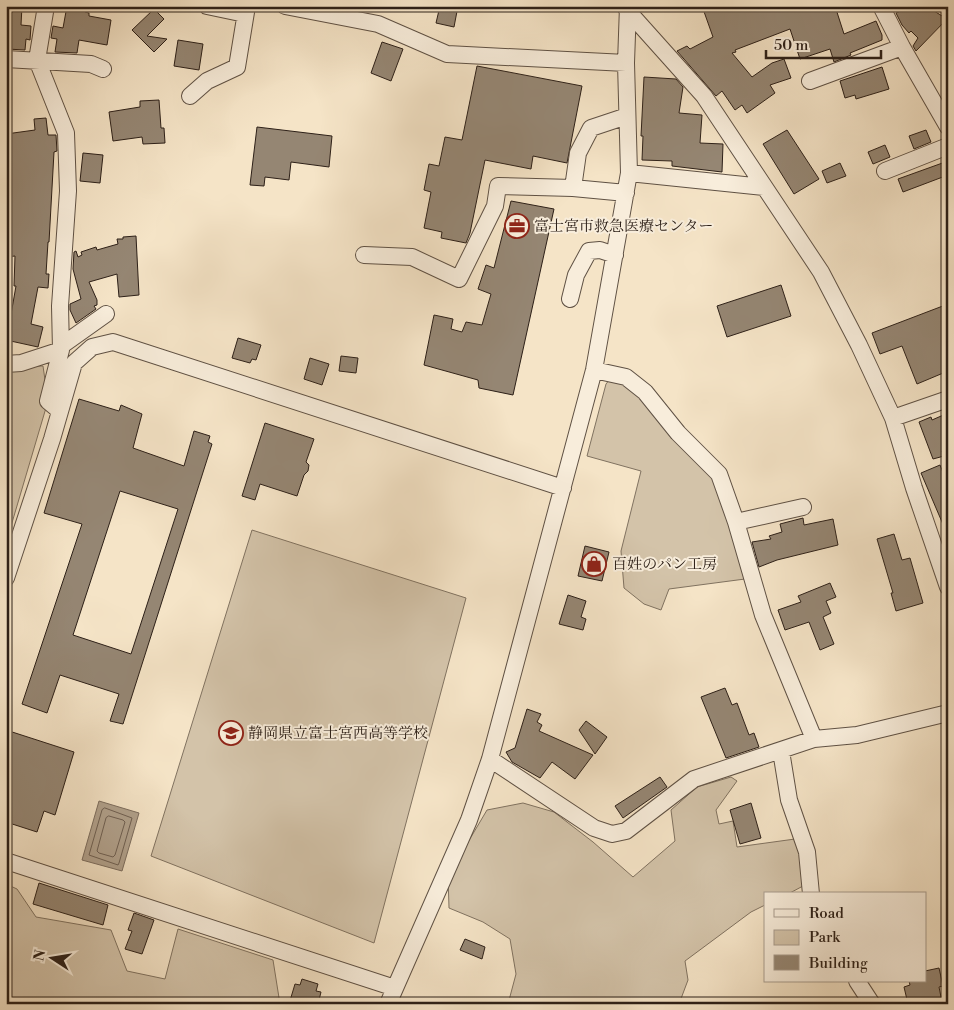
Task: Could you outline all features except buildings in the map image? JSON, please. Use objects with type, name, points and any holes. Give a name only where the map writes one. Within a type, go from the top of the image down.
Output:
[{"type":"street","points":[[46,6],[37,60],[66,133],[68,191],[60,306],[61,348],[48,401],[60,411]]},
{"type":"street","points":[[190,96],[207,80],[237,67],[246,10],[207,6]]},
{"type":"street","points":[[285,6],[378,24],[447,54],[626,63]]},
{"type":"street","points":[[881,6],[948,127]]},
{"type":"street","points":[[388,1004],[469,820],[490,759],[594,370],[628,173],[627,8]]},
{"type":"street","points":[[627,8],[704,96],[821,272],[859,345],[893,418],[914,488],[948,587]]},
{"type":"street","points":[[810,81],[902,47]]},
{"type":"street","points":[[6,59],[91,64],[102,69]]},
{"type":"street","points":[[573,188],[578,154],[591,128],[627,116]]},
{"type":"street","points":[[885,172],[948,146]]},
{"type":"street","points":[[628,173],[764,188]]},
{"type":"street","points":[[364,254],[412,257],[459,279],[495,206],[498,186],[573,188],[626,193]]},
{"type":"street","points":[[570,299],[576,275],[589,251],[600,250],[615,255]]},
{"type":"street","points":[[6,364],[21,363],[61,348],[106,314]]},
{"type":"street","points":[[6,578],[74,363],[92,347],[114,342],[563,488]]},
{"type":"street","points":[[594,370],[626,377],[645,392],[678,433],[719,474],[736,522],[763,615],[814,739]]},
{"type":"street","points":[[893,418],[948,398]]},
{"type":"street","points":[[736,522],[803,507]]},
{"type":"street","points":[[490,759],[594,828],[612,834],[626,831],[694,779],[814,739],[857,735],[948,713]]},
{"type":"street","points":[[781,751],[789,800],[807,852],[810,892]]},
{"type":"street","points":[[6,860],[395,988]]},
{"type":"street","points":[[858,982],[872,1004]]},
{"type":"green space","points":[[6,366],[43,366],[48,401],[6,543]]},
{"type":"green space","points":[[610,379],[623,381],[650,406],[714,476],[745,579],[669,589],[661,610],[644,604],[624,588],[621,551],[641,471],[587,456],[606,384]]},
{"type":"green space","points":[[252,530],[466,598],[374,943],[151,856]]},
{"type":"green space","points":[[731,777],[737,781],[716,810],[719,824],[733,821],[737,847],[795,839],[804,867],[803,886],[792,892],[764,892],[764,906],[751,912],[685,961],[688,980],[679,1004],[508,1004],[516,974],[510,939],[483,922],[449,908],[448,876],[487,810],[523,803],[554,812],[593,842],[633,877],[675,841],[671,810],[697,787]]},
{"type":"green space","points":[[6,884],[17,889],[36,917],[111,930],[127,971],[165,979],[178,929],[273,960],[280,1004],[6,1004]]},
{"type":"water","points":[[99,801],[139,813],[122,871],[82,860]]},
{"type":"place","name":"富士宮市救急医療センター","points":[[517,226]]},
{"type":"place","name":"百姓のパン工房","points":[[594,564]]},
{"type":"place","name":"静岡県立富士宮西高等学校","points":[[231,733]]}]
